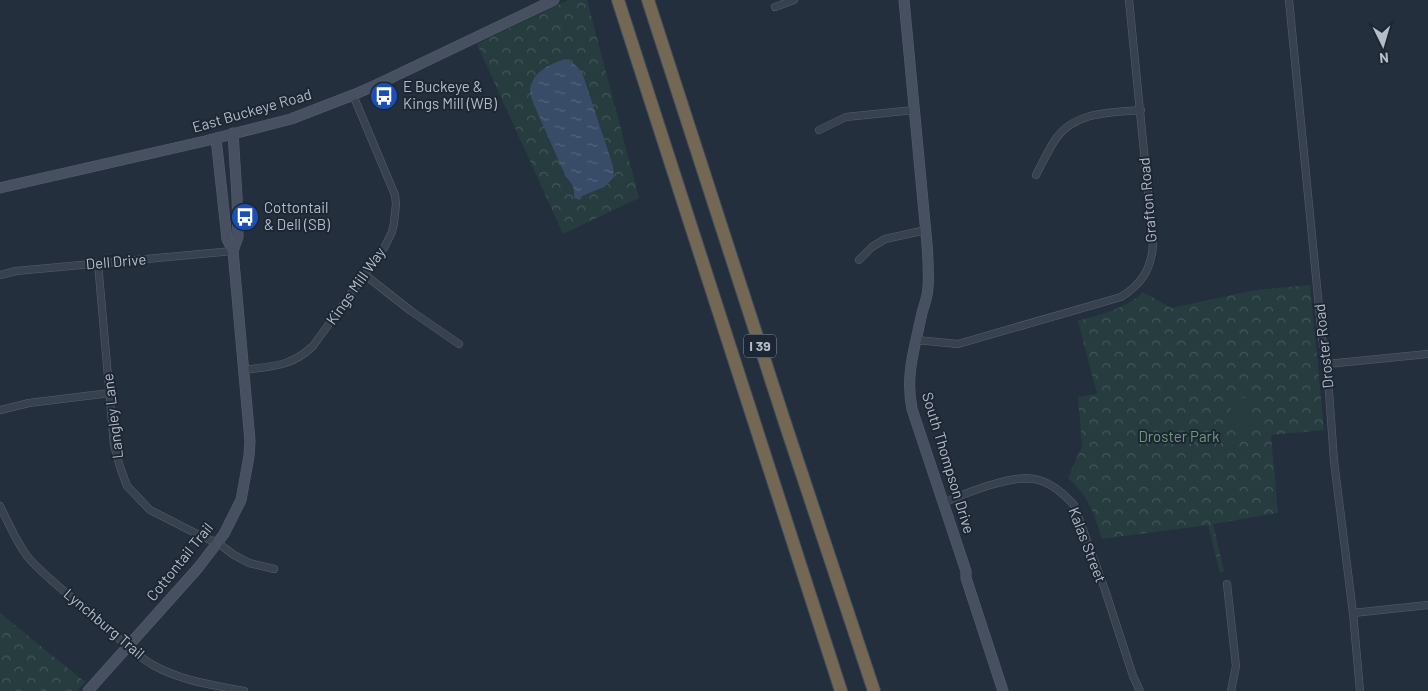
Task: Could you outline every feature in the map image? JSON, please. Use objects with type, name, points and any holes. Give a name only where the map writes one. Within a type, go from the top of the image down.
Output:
[{"type":"highway","name":"I 39","points":[[618,0],[841,691]]},
{"type":"highway","name":"I 39","points":[[648,0],[874,691]]},
{"type":"street","name":"East Buckeye Road","points":[[0,188],[233,134],[291,118],[353,95],[554,0]]},
{"type":"street","points":[[775,7],[794,0]]},
{"type":"street","name":"South Thompson Drive","points":[[904,0],[926,230],[928,288],[909,376],[910,397],[912,409],[966,571],[966,578],[1003,691]]},
{"type":"street","name":"Grafton Road","points":[[916,340],[958,344],[1121,297],[1134,289],[1142,280],[1151,260],[1153,243],[1129,0]]},
{"type":"street","name":"Droster Road","points":[[1290,0],[1322,338],[1327,364],[1334,461],[1353,613],[1360,691]]},
{"type":"street","name":"Kings Mill Way","points":[[243,370],[281,365],[304,355],[313,346],[365,275],[388,240],[394,223],[395,194],[353,95]]},
{"type":"street","points":[[818,130],[846,116],[914,110]]},
{"type":"street","points":[[1036,174],[1055,140],[1071,123],[1096,114],[1141,110]]},
{"type":"street","name":"Cottontail Trail","points":[[233,134],[238,237],[233,251]]},
{"type":"street","name":"Cottontail Trail","points":[[88,691],[218,543],[240,500],[249,456],[250,441],[233,251],[228,239],[216,138]]},
{"type":"street","points":[[859,260],[880,241],[926,230]]},
{"type":"street","name":"Dell Drive","points":[[0,274],[233,251]]},
{"type":"street","name":"Langley Lane","points":[[98,263],[114,445],[127,486],[150,510],[200,536],[218,543],[249,563],[274,569]]},
{"type":"street","points":[[365,275],[411,311],[459,344]]},
{"type":"street","points":[[1327,364],[1428,354]]},
{"type":"street","points":[[0,410],[30,403],[110,393]]},
{"type":"street","name":"Kalas Street","points":[[944,503],[961,494],[1017,478],[1038,479],[1054,487],[1070,500],[1074,505],[1105,590],[1132,676],[1140,691]]},
{"type":"street","name":"Lynchburg Trail","points":[[0,506],[27,555],[42,571],[115,634],[127,647],[154,666],[190,681],[244,691]]},
{"type":"street","points":[[1227,584],[1236,666],[1231,691]]},
{"type":"street","points":[[1353,613],[1428,606]]},
{"type":"green space","points":[[568,0],[587,0],[639,198],[563,234],[477,44]]},
{"type":"green space","name":"Droster Park","points":[[1310,285],[1324,430],[1271,435],[1278,513],[1213,524],[1224,571],[1220,573],[1208,525],[1102,539],[1090,506],[1081,492],[1068,478],[1082,446],[1078,397],[1097,394],[1078,321],[1121,307],[1143,292],[1171,308],[1256,290]]},
{"type":"green space","points":[[1249,397],[1253,430],[1235,432],[1229,399]]},
{"type":"green space","points":[[0,613],[85,682],[77,691],[0,691]]},
{"type":"water","points":[[565,59],[573,63],[582,72],[613,166],[614,177],[604,187],[582,196],[580,200],[574,198],[573,187],[566,177],[530,92],[531,84],[538,74],[553,63]]},
{"type":"place","name":"E Buckeye & Kings Mill (WB)","points":[[384,96]]},
{"type":"place","name":"Cottontail & Dell (SB)","points":[[245,217]]}]
